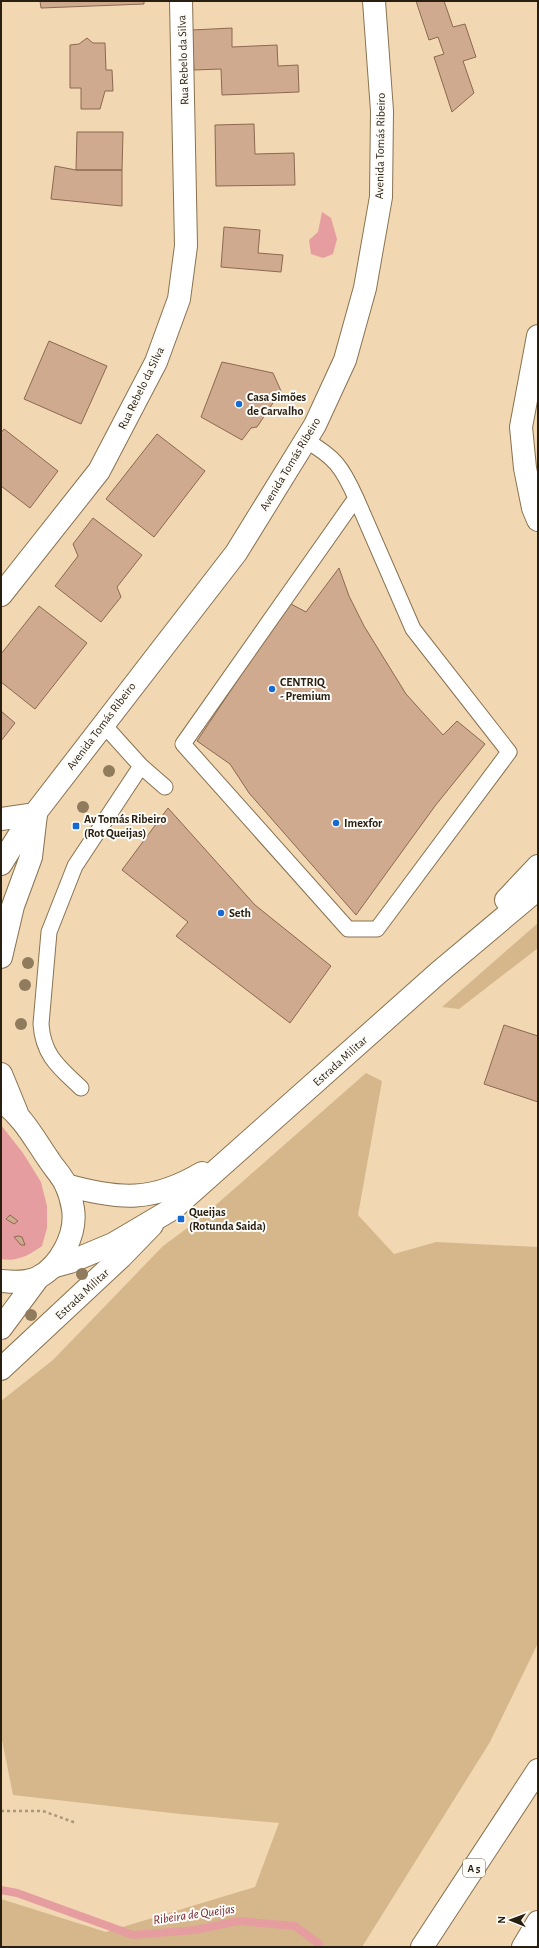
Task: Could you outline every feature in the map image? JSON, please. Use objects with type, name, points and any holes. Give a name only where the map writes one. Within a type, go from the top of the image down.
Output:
[{"type":"main road","name":"Rua Rebelo da Silva","points":[[1,595],[99,471],[156,362],[179,299],[186,246],[181,1]]},
{"type":"main road","name":"Avenida Tomás Ribeiro","points":[[2,858],[103,724],[236,553],[315,425],[345,360],[365,288],[381,197],[382,111],[374,1]]},
{"type":"main road","points":[[538,336],[521,427],[525,468],[533,508],[538,520]]},
{"type":"main road","points":[[1,819],[36,814],[31,857],[13,906],[2,952]]},
{"type":"main road","points":[[2,858],[7,873],[2,952]]},
{"type":"main road","name":"Estrada Militar","points":[[438,973],[538,866]]},
{"type":"main road","name":"Estrada Militar","points":[[1,1281],[25,1282],[45,1272],[113,1244],[174,1208],[241,1150],[438,973],[538,889]]},
{"type":"main road","points":[[1,1074],[9,1108],[66,1185],[73,1209],[73,1222],[69,1240],[63,1253],[45,1272],[1,1328]]},
{"type":"main road","name":"Estrada Militar","points":[[66,1185],[109,1196],[134,1196],[160,1192],[185,1183],[241,1150]]},
{"type":"main road","name":"Estrada Militar","points":[[1,1369],[121,1257],[159,1217]]},
{"type":"main road","name":"A 5","points":[[422,1947],[538,1770]]},
{"type":"main road","points":[[523,1947],[538,1922]]},
{"type":"lane","points":[[305,440],[331,456],[346,474],[413,629],[509,752],[377,929],[348,929],[183,744],[356,498]]},
{"type":"lane","points":[[103,724],[141,766],[165,787]]},
{"type":"lane","points":[[82,1088],[57,1066],[48,1054],[42,1039],[41,1024],[49,932],[74,866],[141,766]]},
{"type":"path","points":[[1,1811],[43,1811],[76,1823]]},
{"type":"shaded area","points":[[322,212],[331,218],[337,239],[333,254],[323,258],[311,254],[309,240],[318,232]]},
{"type":"shaded area","points":[[538,923],[538,948],[459,1009],[442,1007]]},
{"type":"shaded area","points":[[366,1073],[382,1081],[358,1215],[394,1254],[436,1242],[538,1247],[538,1643],[490,1742],[362,1947],[1,1947],[1,1899],[106,1932],[255,1887],[279,1823],[180,1814],[13,1795],[1,1735],[1,1401],[53,1360],[163,1246],[201,1218]]},
{"type":"shaded area","points":[[1,1125],[23,1153],[41,1182],[47,1206],[47,1228],[42,1246],[28,1255],[13,1260],[1,1259]]},
{"type":"building","points":[[40,1],[144,1],[144,4],[41,8]]},
{"type":"building","points":[[416,1],[444,1],[453,27],[465,24],[476,57],[463,61],[474,93],[452,112],[434,57],[444,54],[438,37],[429,40]]},
{"type":"building","points":[[232,28],[232,47],[277,45],[278,66],[298,65],[299,92],[222,95],[221,69],[194,70],[192,30]]},
{"type":"building","points":[[87,38],[93,43],[105,43],[106,70],[112,70],[113,91],[105,91],[100,109],[81,109],[81,88],[70,88],[70,45],[79,44]]},
{"type":"building","points":[[254,124],[255,154],[294,153],[295,185],[216,186],[215,125]]},
{"type":"building","points":[[77,132],[123,132],[122,170],[76,170]]},
{"type":"building","points":[[55,166],[76,170],[122,170],[122,206],[51,199]]},
{"type":"building","points":[[224,227],[260,230],[258,253],[283,255],[281,272],[221,267]]},
{"type":"building","points":[[49,341],[107,366],[81,424],[24,399]]},
{"type":"building","name":"Casa Simões de Carvalho","points":[[222,362],[273,373],[281,391],[257,427],[251,428],[242,440],[201,417]]},
{"type":"building","points":[[4,429],[58,471],[30,508],[1,486],[1,433]]},
{"type":"building","points":[[157,434],[205,471],[154,537],[106,499]]},
{"type":"building","points":[[93,518],[142,555],[117,587],[121,597],[101,622],[55,586],[78,556],[73,544]]},
{"type":"building","points":[[339,568],[349,596],[364,626],[406,694],[443,735],[457,721],[485,744],[435,806],[356,915],[249,793],[230,764],[197,741],[289,603],[306,612]]},
{"type":"building","points":[[39,606],[87,643],[35,709],[1,682],[1,654]]},
{"type":"building","points":[[1,711],[15,723],[1,741]]},
{"type":"building","name":"Seth","points":[[168,808],[255,905],[331,966],[290,1023],[176,936],[188,922],[122,870]]},
{"type":"building","points":[[504,1025],[538,1036],[538,1102],[484,1084]]},
{"type":"building","points":[[10,1215],[18,1221],[14,1224],[6,1219]]},
{"type":"building","points":[[14,1237],[22,1237],[25,1245],[21,1245]]},
{"type":"waterway","name":"Ribeira de Queijas","points":[[1,1890],[17,1893],[133,1935],[195,1930],[238,1921],[295,1926],[319,1944]]},
{"type":"place","name":"Casa Simões de Carvalho","points":[[239,404]]},
{"type":"place","name":"CENTRIQ - Premium","points":[[272,689]]},
{"type":"place","name":"Imexfor","points":[[336,823]]},
{"type":"place","name":"Av Tomás Ribeiro (Rot Queijas)","points":[[76,826]]},
{"type":"place","name":"Seth","points":[[221,913]]},
{"type":"place","name":"Queijas (Rotunda Saida)","points":[[181,1219]]}]
